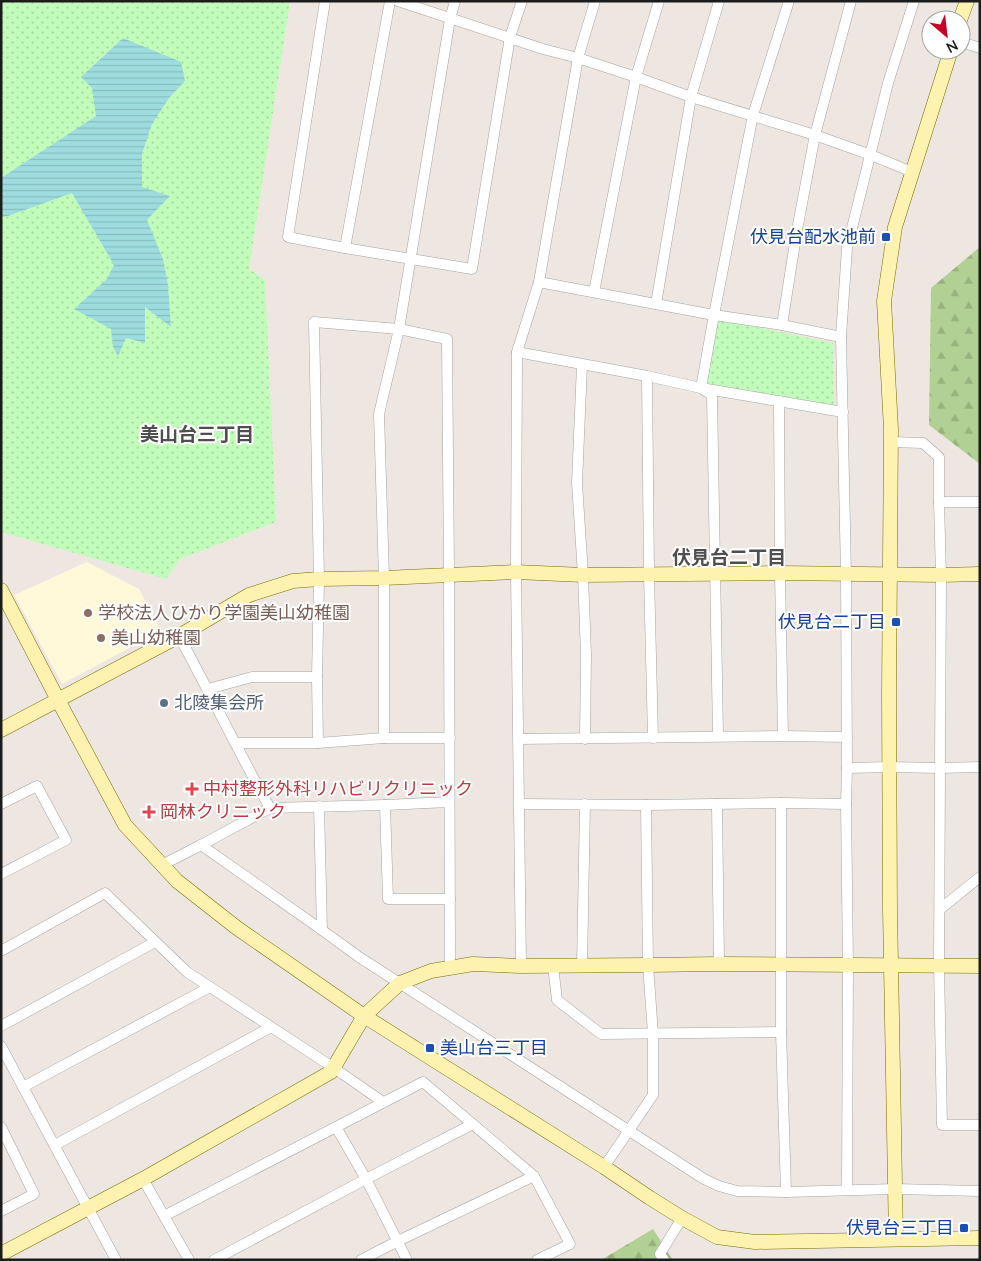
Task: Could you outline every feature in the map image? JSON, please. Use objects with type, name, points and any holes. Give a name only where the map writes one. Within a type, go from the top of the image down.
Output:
[{"type":"street","points":[[326,1],[288,237],[472,269],[510,37],[522,1]]},
{"type":"street","points":[[345,248],[390,1]]},
{"type":"street","points":[[398,1],[544,49],[636,76],[691,97],[815,135],[912,172]]},
{"type":"street","points":[[384,738],[384,578],[379,414],[399,329],[450,19],[455,1]]},
{"type":"street","points":[[521,966],[516,572],[517,352],[539,282],[578,58],[595,1]]},
{"type":"street","points":[[594,292],[636,76],[659,1]]},
{"type":"street","points":[[656,304],[691,97],[719,1]]},
{"type":"street","points":[[702,388],[714,315],[753,115],[789,1]]},
{"type":"street","points":[[782,325],[796,230],[815,135],[851,1]]},
{"type":"street","points":[[846,1190],[848,965],[846,575],[840,337],[847,248],[888,83],[914,1]]},
{"type":"street","points":[[896,1239],[891,965],[891,442],[884,301],[895,227],[948,60]]},
{"type":"street","points":[[539,282],[840,337]]},
{"type":"street","points":[[318,743],[316,677],[318,579],[314,322],[399,329],[446,339],[449,574],[450,968]]},
{"type":"street","points":[[517,352],[702,388],[843,412]]},
{"type":"street","points":[[582,364],[577,483],[586,655],[585,739]]},
{"type":"street","points":[[647,376],[653,738]]},
{"type":"street","points":[[702,388],[712,395],[718,736]]},
{"type":"street","points":[[779,401],[783,736]]},
{"type":"street","points":[[891,442],[923,443],[939,457],[941,575],[940,909],[938,965],[942,1125],[980,1125]]},
{"type":"street","points":[[939,502],[980,502]]},
{"type":"street","points":[[1,730],[179,636],[249,595],[293,581],[516,572],[583,575],[780,573],[846,575],[980,574]]},
{"type":"street","points":[[1,590],[125,825],[177,881],[237,928],[364,1016],[650,1198],[717,1237],[755,1242],[980,1238]]},
{"type":"street","points":[[179,636],[270,808]]},
{"type":"street","points":[[208,689],[252,676],[316,677]]},
{"type":"street","points":[[519,739],[718,736],[847,737]]},
{"type":"street","points":[[236,743],[318,743],[384,738],[450,738]]},
{"type":"street","points":[[847,768],[980,767]]},
{"type":"street","points":[[1,804],[38,786],[66,840],[1,874]]},
{"type":"street","points":[[162,865],[270,808],[449,802]]},
{"type":"street","points":[[781,803],[781,1032],[786,1192]]},
{"type":"street","points":[[520,804],[846,804]]},
{"type":"street","points":[[582,966],[585,804]]},
{"type":"street","points":[[717,804],[718,964]]},
{"type":"street","points":[[385,805],[388,899],[450,899]]},
{"type":"street","points":[[604,1168],[653,1094],[653,1034],[648,965],[646,805]]},
{"type":"street","points":[[319,806],[322,930]]},
{"type":"street","points":[[201,845],[400,984],[704,1179],[719,1186],[737,1191],[786,1192],[895,1189],[980,1191]]},
{"type":"street","points":[[940,909],[980,876]]},
{"type":"street","points":[[1,951],[105,894],[187,972],[383,1102]]},
{"type":"street","points":[[1,1026],[155,942]]},
{"type":"street","points":[[2,1251],[143,1179],[331,1072],[364,1016],[400,984],[432,970],[473,964],[521,966],[718,964],[980,966]]},
{"type":"street","points":[[553,966],[557,1000],[601,1034],[781,1032]]},
{"type":"street","points":[[23,1087],[210,987]]},
{"type":"street","points":[[55,1145],[271,1027]]},
{"type":"street","points":[[1,1046],[116,1260]]},
{"type":"street","points":[[164,1216],[423,1082],[534,1176],[570,1244],[537,1260]]},
{"type":"street","points":[[214,1260],[473,1124]]},
{"type":"street","points":[[336,1126],[366,1179],[407,1260]]},
{"type":"street","points":[[1,1127],[4,1138],[34,1194],[1,1210]]},
{"type":"street","points":[[361,1260],[534,1176]]},
{"type":"street","points":[[143,1179],[189,1260]]},
{"type":"street","points":[[664,1260],[660,1254],[682,1218]]},
{"type":"shaded area","name":"学校法人ひかり学園美山幼稚園","points":[[87,562],[139,589],[161,631],[62,684],[14,595]]},
{"type":"green space","points":[[1,1],[290,1],[249,269],[265,280],[276,522],[180,559],[166,579],[1,532]]},
{"type":"green space","points":[[980,247],[980,464],[929,425],[931,288]]},
{"type":"green space","points":[[717,319],[833,343],[834,405],[705,384]]},
{"type":"green space","points":[[653,1229],[673,1260],[601,1260]]},
{"type":"water","points":[[123,38],[181,62],[185,81],[169,98],[152,124],[142,154],[142,187],[170,196],[147,220],[163,259],[168,285],[171,327],[145,307],[145,343],[126,338],[118,356],[113,347],[111,329],[74,309],[107,279],[114,265],[72,193],[1,217],[1,178],[96,116],[92,88],[81,77]]},
{"type":"place","name":"伏見台配水池前","points":[[886,237]]},
{"type":"place","name":"学校法人ひかり学園美山幼稚園","points":[[88,613]]},
{"type":"place","name":"伏見台二丁目","points":[[896,622]]},
{"type":"place","name":"美山幼稚園","points":[[101,638]]},
{"type":"place","name":"北陵集会所","points":[[164,703]]},
{"type":"place","name":"中村整形外科リハビリクリニック","points":[[192,789]]},
{"type":"place","name":"岡林クリニック","points":[[149,812]]},
{"type":"place","name":"美山台三丁目","points":[[430,1048]]},
{"type":"place","name":"伏見台三丁目","points":[[964,1228]]},
{"type":"district","name":"美山台三丁目","points":[[197,434]]},
{"type":"district","name":"伏見台二丁目","points":[[729,557]]}]
